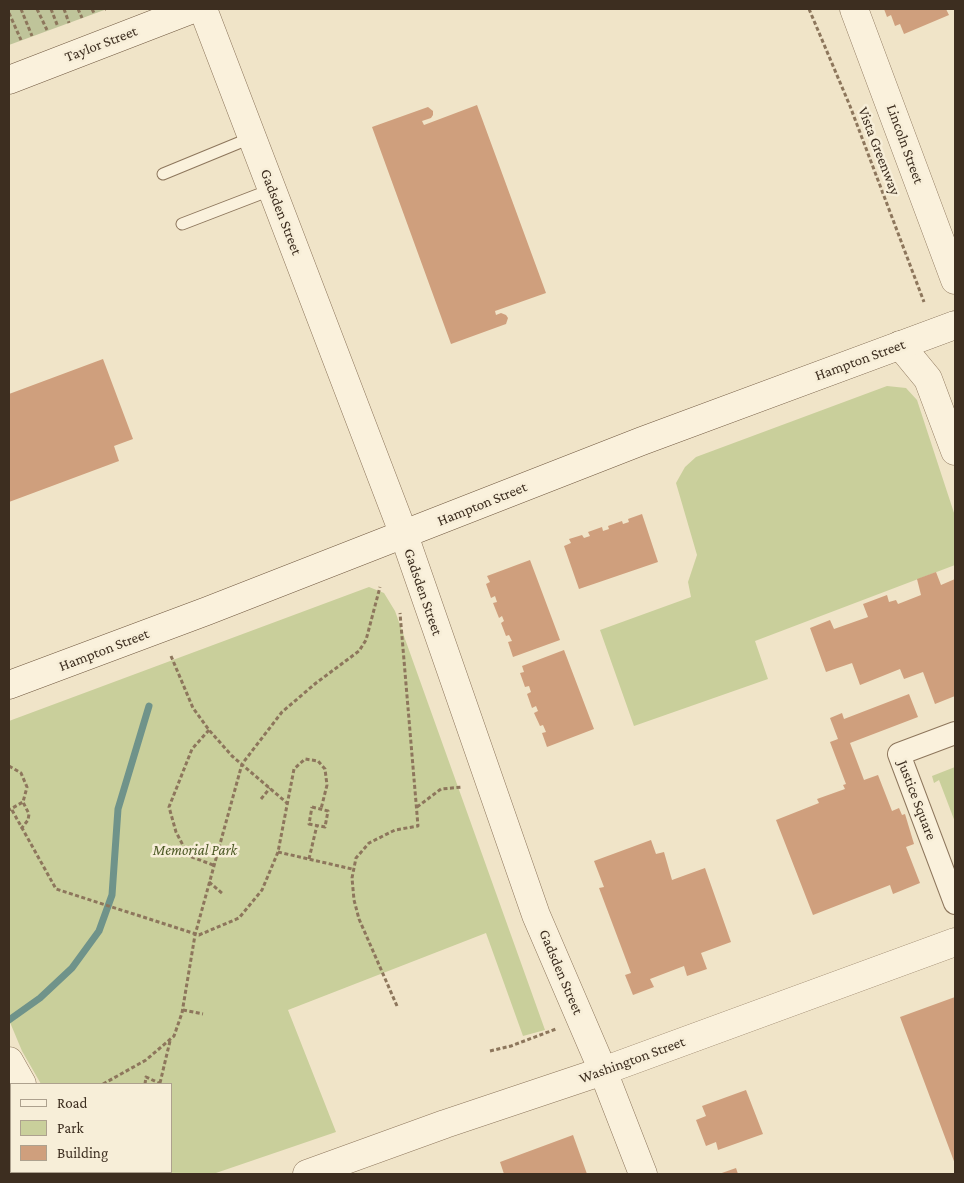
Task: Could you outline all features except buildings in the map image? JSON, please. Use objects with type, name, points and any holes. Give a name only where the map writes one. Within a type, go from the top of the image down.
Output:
[{"type":"street","name":"Taylor Street","points":[[9,80],[193,9]]},
{"type":"street","name":"Gadsden Street","points":[[203,9],[404,535],[512,850],[563,981],[603,1071],[643,1174]]},
{"type":"street","name":"Lincoln Street","points":[[854,9],[955,280]]},
{"type":"street","name":"Hampton Street","points":[[9,685],[404,535],[642,441],[955,325]]},
{"type":"street","points":[[900,345],[928,379],[955,451]]},
{"type":"street","name":"Justice Square","points":[[955,733],[899,754],[955,903]]},
{"type":"street","name":"Washington Street","points":[[308,1174],[445,1124],[603,1071],[955,942]]},
{"type":"street","points":[[9,1061],[21,1083]]},
{"type":"lane","points":[[163,174],[253,138]]},
{"type":"lane","points":[[182,224],[273,189]]},
{"type":"path","points":[[21,9],[32,36]]},
{"type":"path","points":[[37,9],[47,30]]},
{"type":"path","points":[[51,9],[58,26]]},
{"type":"path","points":[[64,9],[70,22]]},
{"type":"path","points":[[78,9],[82,18]]},
{"type":"path","points":[[92,9],[94,14]]},
{"type":"path","name":"Vista Greenway","points":[[809,9],[850,106],[924,302]]},
{"type":"path","points":[[9,13],[21,40]]},
{"type":"path","points":[[160,1083],[170,1041],[179,1024],[195,935],[242,764],[282,712],[316,683],[360,651],[366,640],[380,587]]},
{"type":"path","points":[[397,1006],[360,919],[352,887],[352,869],[356,858],[369,843],[395,830],[418,826],[400,613]]},
{"type":"path","points":[[171,656],[193,708],[208,730],[222,747],[288,803]]},
{"type":"path","points":[[208,730],[192,749],[169,807],[176,832],[186,851],[192,857],[214,865]]},
{"type":"path","points":[[9,766],[22,773],[27,782],[27,792],[23,802],[10,810],[54,888],[195,935],[219,928],[240,918],[262,890],[278,852],[294,770],[305,759],[313,759],[324,766],[327,785],[321,809]]},
{"type":"path","points":[[416,807],[441,789],[462,787]]},
{"type":"path","points":[[261,800],[270,788]]},
{"type":"path","points":[[21,829],[28,820],[29,814],[23,802]]},
{"type":"path","points":[[312,807],[328,810],[325,827],[317,825],[309,824],[312,807]]},
{"type":"path","points":[[309,859],[317,825]]},
{"type":"path","points":[[278,852],[352,869]]},
{"type":"path","points":[[209,882],[223,894]]},
{"type":"path","points":[[182,1010],[203,1014]]},
{"type":"path","points":[[490,1051],[511,1046],[556,1029]]},
{"type":"path","points":[[105,1083],[146,1060],[170,1041]]},
{"type":"path","points":[[144,1083],[146,1077],[158,1083]]},
{"type":"green space","points":[[9,9],[107,9],[9,45]]},
{"type":"green space","points":[[887,386],[906,388],[917,400],[955,516],[955,565],[755,641],[768,679],[634,726],[600,630],[691,597],[688,582],[697,555],[676,483],[685,467],[696,457]]},
{"type":"green space","name":"Memorial Park","points":[[369,587],[384,593],[395,611],[545,1030],[523,1036],[486,933],[288,1010],[336,1132],[213,1174],[92,1174],[90,1173],[172,1173],[172,1083],[40,1083],[22,1051],[9,1020],[9,721]]},
{"type":"green space","points":[[955,767],[955,822],[939,780],[934,783],[932,776]]},
{"type":"green space","points":[[9,1109],[10,1173],[54,1174],[9,1174]]},
{"type":"waterway","points":[[9,1020],[40,998],[72,968],[99,931],[112,895],[118,809],[149,706]]}]
